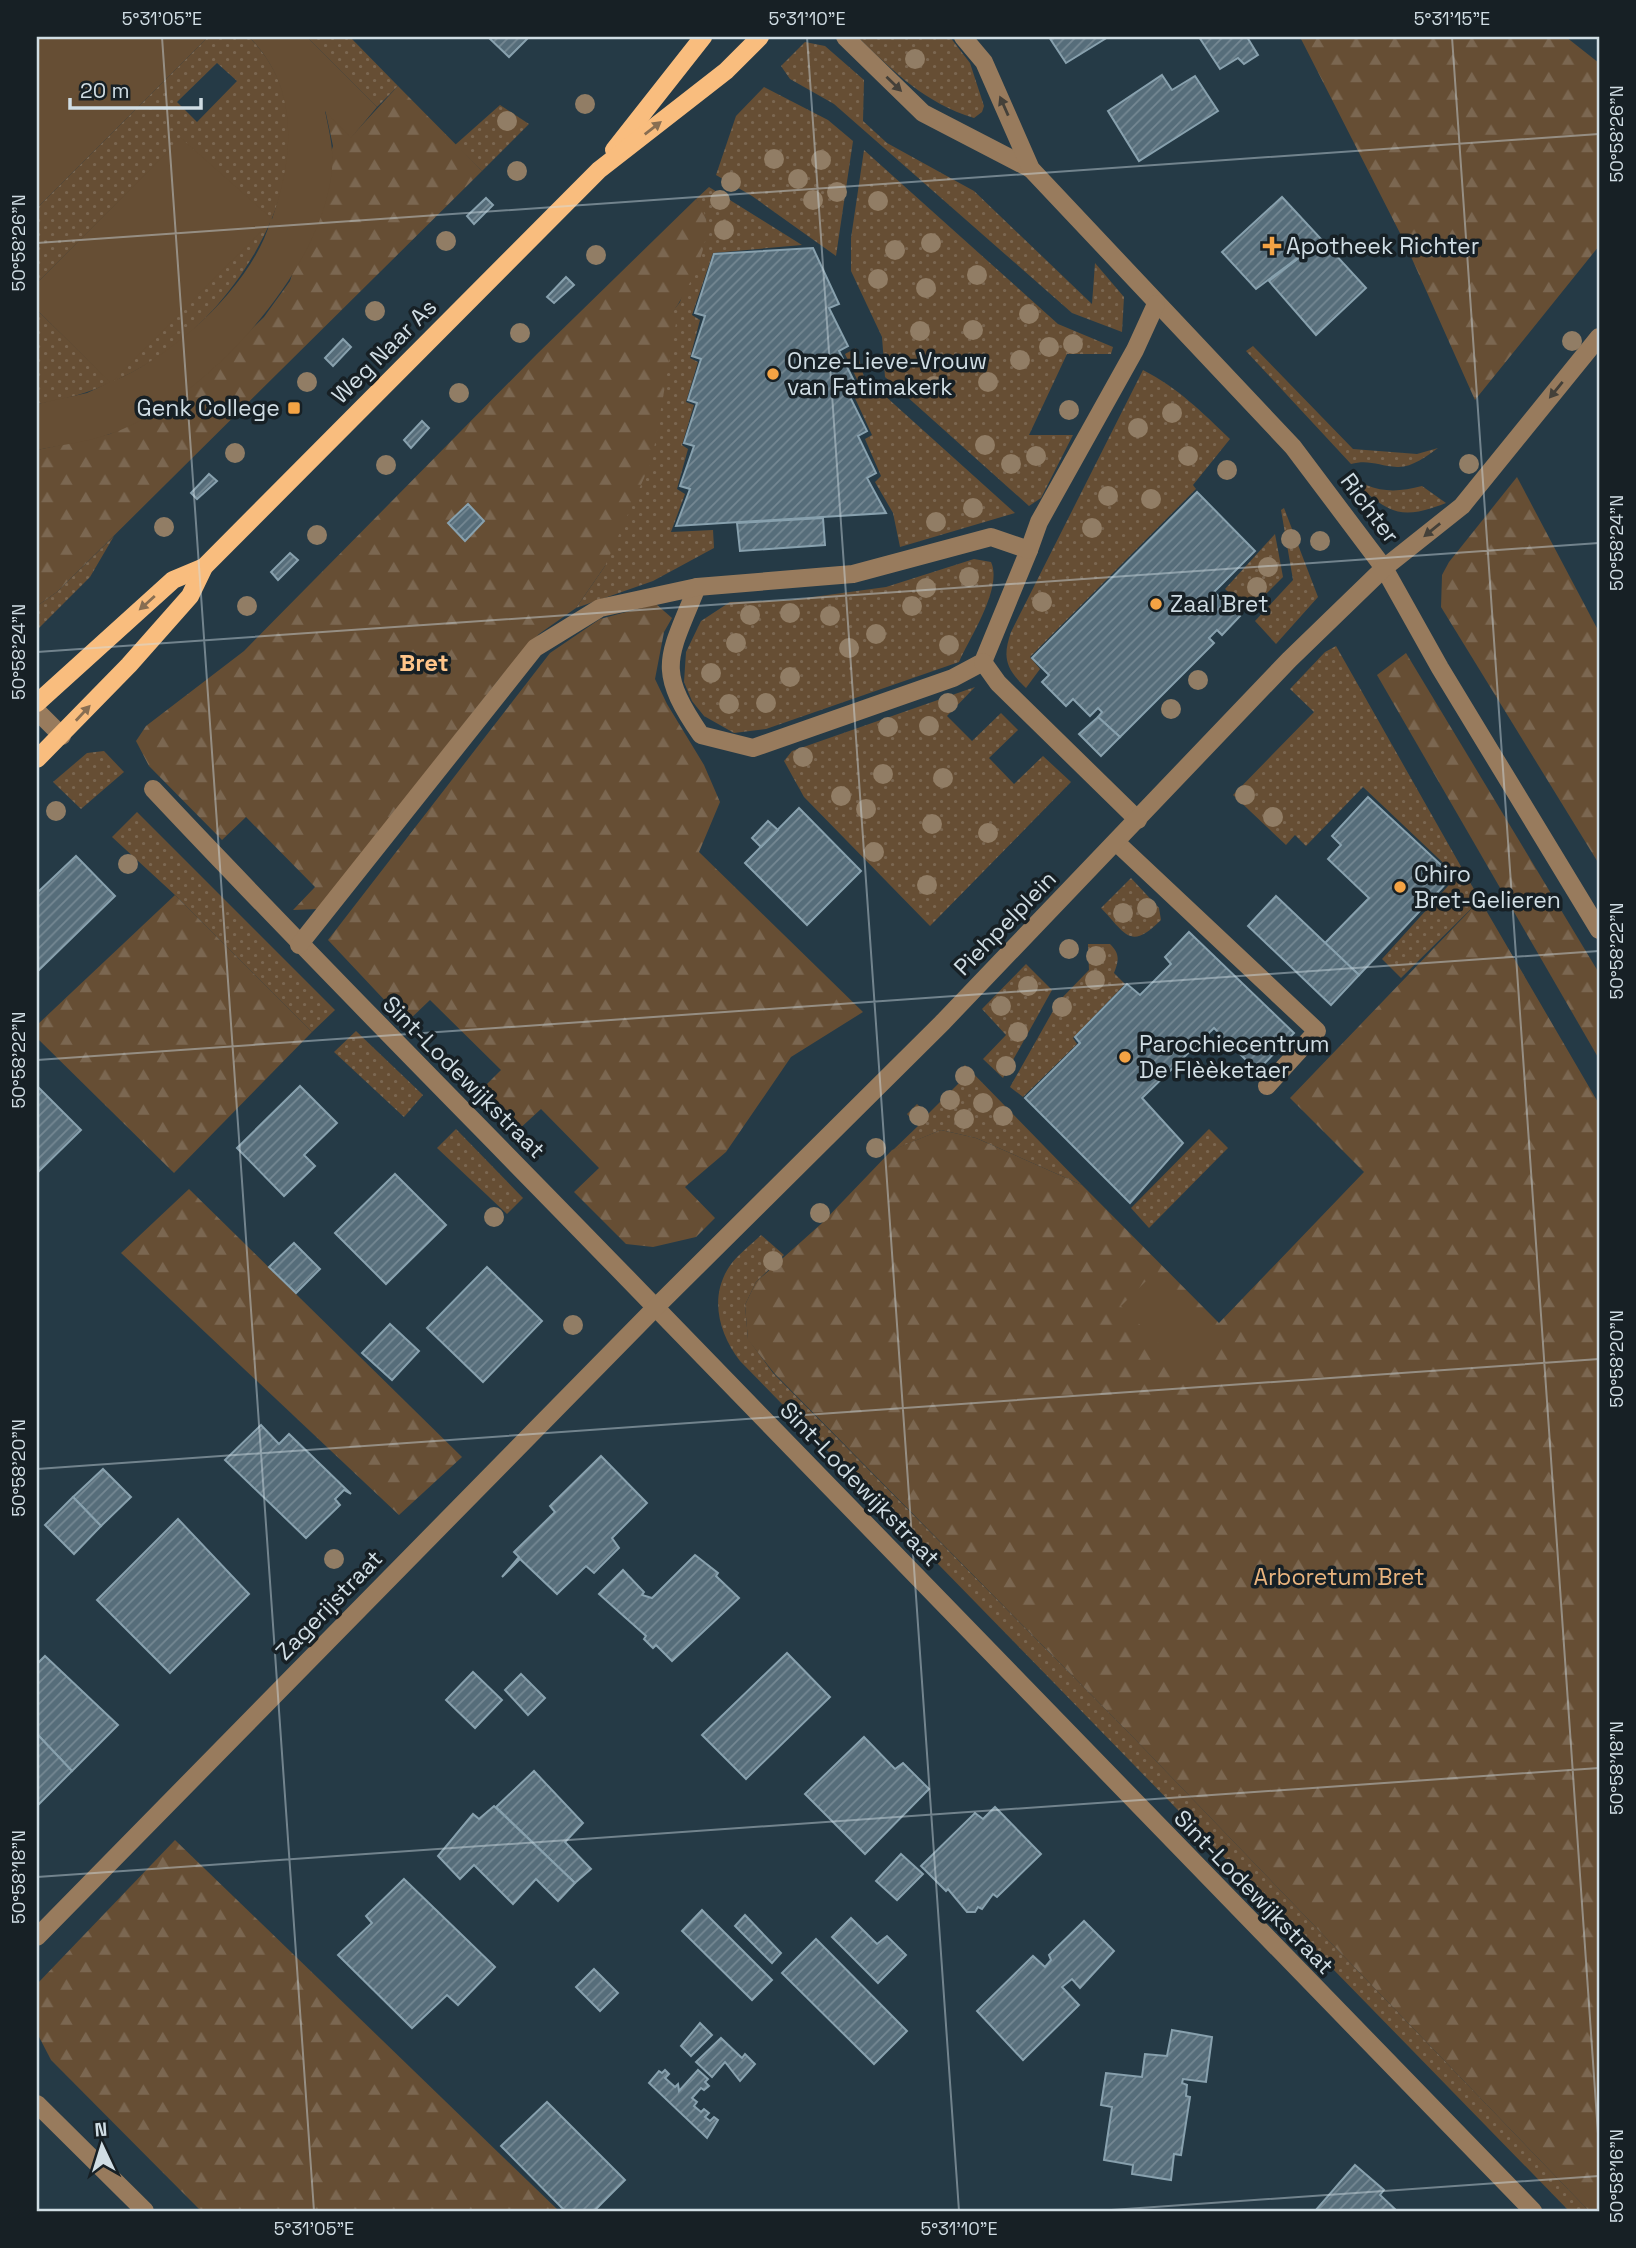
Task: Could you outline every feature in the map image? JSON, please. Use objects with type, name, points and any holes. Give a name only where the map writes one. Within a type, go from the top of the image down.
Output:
[{"type":"main road","name":"Weg Naar As","points":[[37,759],[62,736],[190,596],[204,567],[599,170],[703,37]]},
{"type":"main road","name":"Weg Naar As","points":[[599,170],[726,71],[760,37]]},
{"type":"main road","name":"Weg Naar As","points":[[37,703],[173,580],[204,567]]},
{"type":"street","name":"Richter","points":[[845,37],[923,113],[1031,169]]},
{"type":"street","name":"Richter","points":[[963,37],[984,62],[1031,169],[1293,447],[1384,568],[1440,668],[1599,930]]},
{"type":"street","points":[[697,587],[668,669],[677,699],[701,735],[752,748],[953,678],[983,662],[1039,522],[1135,350],[1156,304]]},
{"type":"street","name":"Piehpelplein","points":[[656,1307],[943,1022],[1117,843],[1289,660],[1384,568],[1462,506],[1599,337]]},
{"type":"street","points":[[299,945],[535,648],[600,607],[697,587],[853,574],[991,537],[1029,550]]},
{"type":"street","points":[[983,662],[998,683],[1138,820]]},
{"type":"street","points":[[37,711],[62,736]]},
{"type":"street","name":"Sint-Lodewijkstraat","points":[[153,789],[299,945],[656,1307],[1166,1838],[1533,2211]]},
{"type":"street","points":[[1117,843],[1317,1031],[1267,1086]]},
{"type":"street","name":"Zagerijstraat","points":[[37,1937],[656,1307]]},
{"type":"street","points":[[37,2104],[145,2211]]},
{"type":"green space","points":[[37,37],[208,37],[37,208]]},
{"type":"green space","points":[[208,37],[249,37],[277,76],[289,119],[288,164],[275,210],[254,254],[227,294],[194,329],[146,365],[116,380],[85,393],[37,404],[37,310],[111,382],[181,139],[37,283],[37,208]],"holes":[[[217,63],[237,81],[197,122],[177,102]]]},
{"type":"green space","points":[[249,37],[307,37],[377,107],[351,138],[325,111],[332,147],[332,169],[324,208],[307,249],[283,289],[253,327],[220,363],[184,393],[146,417],[110,434],[37,450],[37,404],[87,393],[110,382],[37,310],[37,283],[181,138],[272,219],[285,172],[288,124],[277,78],[266,57]],"holes":[[[270,222],[261,246],[228,294],[184,337],[136,370],[113,381]]]},
{"type":"green space","points":[[307,37],[350,37],[398,86],[377,107]]},
{"type":"green space","points":[[858,37],[950,37],[970,63],[984,106],[982,112],[974,118],[956,112],[925,95]]},
{"type":"green space","points":[[1300,37],[1566,37],[1599,63],[1599,246],[1475,400],[1404,241]]},
{"type":"green space","points":[[805,42],[825,46],[864,80],[863,121],[887,143],[974,191],[1092,304],[1095,263],[1124,297],[1122,332],[1072,313],[834,104],[790,79],[781,66]]},
{"type":"green space","points":[[398,86],[482,171],[57,592],[37,606],[37,450],[110,434],[160,407],[204,375],[264,317],[290,281],[333,146],[325,109],[351,137]]},
{"type":"green space","points":[[764,87],[828,120],[853,141],[836,256],[752,196],[716,175],[736,116]]},
{"type":"green space","points":[[500,105],[529,124],[482,171],[455,145]]},
{"type":"green space","points":[[864,150],[1058,324],[1113,347],[1111,354],[1067,354],[1029,435],[1073,435],[1041,498],[1029,506],[885,377],[882,337],[851,271],[851,238]]},
{"type":"green space","points":[[709,187],[802,245],[713,253],[692,315],[700,320],[690,358],[698,362],[686,402],[694,405],[682,445],[688,449],[677,489],[685,494],[671,532],[713,530],[714,548],[653,581],[576,608],[605,566],[669,316],[680,302],[706,219],[696,199]]},
{"type":"green space","points":[[696,199],[706,219],[705,243],[690,283],[670,316],[676,323],[652,460],[605,566],[576,608],[539,634],[499,679],[318,909],[293,910],[315,887],[246,817],[222,840],[149,766],[136,741],[146,726],[244,651],[537,354]]},
{"type":"green space","points":[[1253,346],[1353,449],[1417,454],[1438,448],[1408,466],[1369,462],[1351,464],[1246,351]]},
{"type":"green space","points":[[856,348],[864,377],[1015,513],[900,547],[893,513],[875,482],[881,476],[865,439],[872,435],[854,396],[862,390],[845,354]]},
{"type":"green space","points":[[1143,370],[1179,393],[1230,439],[1193,485],[1196,489],[1030,657],[1040,669],[1026,688],[1014,675],[1008,663],[1007,649],[1011,632]]},
{"type":"green space","points":[[1517,477],[1599,632],[1599,864],[1441,607],[1442,575],[1449,562]]},
{"type":"green space","points":[[1366,485],[1394,490],[1422,486],[1446,503],[1410,513],[1392,510],[1362,489]]},
{"type":"green space","points":[[1284,508],[1318,597],[1276,644],[1255,621],[1293,580],[1281,510]]},
{"type":"green space","points":[[1275,534],[1283,577],[1249,611],[1225,589]]},
{"type":"green space","points":[[114,536],[90,577],[37,630],[37,606],[57,592]]},
{"type":"green space","points":[[974,559],[991,562],[993,585],[984,612],[959,662],[766,729],[734,733],[704,716],[692,701],[684,682],[686,652],[701,621],[730,602],[791,600],[886,587]]},
{"type":"green space","points":[[656,604],[672,618],[664,632],[655,679],[704,765],[720,802],[699,852],[863,1012],[791,1057],[726,1152],[685,1187],[715,1218],[696,1237],[653,1247],[626,1244],[574,1192],[599,1168],[541,1109],[516,1132],[477,1094],[501,1070],[430,1000],[406,1023],[328,940],[550,653],[600,619]]},
{"type":"green space","points":[[1336,646],[1480,900],[1401,978],[1382,959],[1457,876],[1363,787],[1306,846],[1295,835],[1286,845],[1233,795],[1314,712],[1290,689],[1325,652]]},
{"type":"green space","points":[[1406,653],[1599,973],[1599,1059],[1377,675]]},
{"type":"green space","points":[[975,687],[947,716],[972,741],[1001,713],[1018,730],[989,758],[1014,784],[1043,756],[1071,782],[930,926],[804,797],[784,761],[792,751]]},
{"type":"green space","points":[[104,751],[124,772],[81,809],[53,782],[87,753]]},
{"type":"green space","points":[[137,812],[335,1010],[312,1032],[175,895],[112,837]]},
{"type":"green space","points":[[1131,878],[1159,908],[1161,920],[1142,935],[1135,937],[1123,931],[1101,908]]},
{"type":"green space","points":[[175,895],[312,1032],[174,1173],[37,1038],[37,1025]]},
{"type":"green space","name":"Arboretum Bret","points":[[1480,900],[1599,1104],[1599,2211],[1589,2211],[1130,1734],[774,1373],[748,1340],[745,1305],[756,1282],[821,1224],[892,1150],[941,1130],[976,1138],[1082,1185],[1219,1323],[1364,1172],[1290,1098]]},
{"type":"green space","points":[[1088,944],[1110,944],[1118,957],[1114,973],[1125,984],[1073,1038],[1077,1044],[1023,1097],[1010,1087],[1058,1002],[1089,970]]},
{"type":"green space","points":[[1026,964],[1052,990],[1003,1078],[983,1059],[1006,1035],[982,1009]]},
{"type":"green space","points":[[356,1031],[423,1095],[404,1117],[334,1052]]},
{"type":"green space","points":[[965,1065],[1082,1185],[976,1138],[941,1130],[893,1150],[918,1126],[907,1114],[917,1104],[928,1114],[963,1079],[957,1073]]},
{"type":"green space","points":[[456,1129],[523,1198],[507,1214],[437,1148]]},
{"type":"green space","points":[[1209,1129],[1228,1148],[1149,1228],[1131,1208]]},
{"type":"green space","points":[[189,1189],[462,1457],[399,1515],[121,1253]]},
{"type":"green space","points":[[761,1235],[784,1255],[756,1282],[745,1305],[748,1339],[773,1373],[1130,1734],[1589,2211],[1569,2211],[740,1361],[722,1328],[719,1291],[732,1263]]},
{"type":"green space","points":[[1152,1275],[1216,1336],[1184,1368],[1121,1306]]},
{"type":"green space","points":[[175,1840],[559,2211],[201,2211],[51,2060],[37,2033],[37,1984]]},
{"type":"building","points":[[488,37],[529,37],[509,57]]},
{"type":"building","points":[[1049,37],[1108,37],[1066,63]]},
{"type":"building","points":[[1199,37],[1247,37],[1258,55],[1244,64],[1238,58],[1220,69]]},
{"type":"building","points":[[1162,75],[1172,90],[1195,76],[1218,111],[1139,161],[1108,111]]},
{"type":"building","name":"Apotheek Richter","points":[[1282,197],[1322,240],[1256,289],[1222,252]]},
{"type":"building","points":[[486,198],[493,205],[474,224],[467,216]]},
{"type":"building","points":[[1322,240],[1366,288],[1316,335],[1269,281]]},
{"type":"building","name":"Onze-Lieve-Vrouw van Fatimakerk","points":[[813,248],[839,304],[829,308],[848,346],[839,351],[858,389],[848,393],[867,431],[858,436],[876,473],[867,478],[886,513],[676,526],[690,489],[680,486],[694,446],[684,443],[697,403],[688,400],[701,359],[692,356],[705,316],[695,313],[714,254]]},
{"type":"building","points":[[566,277],[574,285],[554,303],[547,297]]},
{"type":"building","points":[[343,339],[351,347],[333,366],[325,358]]},
{"type":"building","points":[[422,421],[429,428],[411,448],[404,440]]},
{"type":"building","points":[[209,474],[217,481],[197,499],[191,493]]},
{"type":"building","name":"Zaal Bret","points":[[1197,492],[1255,551],[1214,592],[1240,616],[1222,635],[1217,630],[1209,638],[1214,643],[1120,737],[1098,717],[1102,712],[1098,708],[1090,716],[1073,699],[1066,706],[1042,682],[1049,675],[1032,658]]},
{"type":"building","points":[[468,504],[484,521],[465,541],[448,523]]},
{"type":"building","points":[[823,518],[825,545],[740,551],[737,523]]},
{"type":"building","points":[[290,553],[298,560],[278,580],[271,572]]},
{"type":"building","points":[[1098,717],[1120,737],[1101,756],[1079,734]]},
{"type":"building","name":"Chiro Bret-Gelieren","points":[[1368,797],[1453,876],[1359,975],[1325,943],[1369,898],[1328,859],[1341,845],[1332,836]]},
{"type":"building","points":[[799,808],[861,871],[807,925],[745,863]]},
{"type":"building","points":[[768,821],[778,830],[761,847],[752,838]]},
{"type":"building","points":[[76,856],[115,896],[37,972],[37,893]]},
{"type":"building","points":[[1276,896],[1359,975],[1331,1005],[1248,926]]},
{"type":"building","name":"Parochiecentrum De Flèèketaer","points":[[1189,932],[1294,1033],[1257,1071],[1214,1028],[1142,1098],[1183,1143],[1130,1203],[1025,1098],[1080,1043],[1075,1037],[1127,984],[1140,995],[1171,964],[1165,957]]},
{"type":"building","points":[[37,1086],[81,1130],[37,1173]]},
{"type":"building","points":[[300,1086],[337,1123],[304,1155],[315,1166],[284,1196],[237,1148]]},
{"type":"building","points":[[395,1174],[446,1225],[386,1284],[335,1233]]},
{"type":"building","points":[[294,1243],[320,1269],[296,1293],[269,1267]]},
{"type":"building","points":[[487,1267],[542,1321],[483,1382],[427,1328]]},
{"type":"building","points":[[390,1324],[419,1351],[392,1380],[362,1353]]},
{"type":"building","points":[[261,1425],[279,1444],[289,1434],[351,1494],[344,1490],[335,1499],[340,1505],[306,1538],[225,1460]]},
{"type":"building","points":[[601,1456],[647,1503],[612,1538],[619,1548],[594,1573],[586,1566],[557,1594],[520,1559],[502,1577],[519,1557],[514,1552],[555,1512],[550,1506]]},
{"type":"building","points":[[103,1469],[131,1497],[101,1526],[73,1497]]},
{"type":"building","points":[[73,1497],[101,1526],[74,1554],[45,1525]]},
{"type":"building","points":[[178,1519],[249,1594],[170,1673],[97,1600]]},
{"type":"building","points":[[695,1555],[718,1573],[716,1576],[739,1598],[672,1661],[656,1645],[653,1648],[644,1639],[646,1636],[599,1594],[623,1570],[644,1592],[642,1595],[652,1598]]},
{"type":"building","points":[[787,1653],[830,1697],[746,1779],[702,1735]]},
{"type":"building","points":[[45,1656],[118,1725],[72,1771],[37,1734],[37,1664]]},
{"type":"building","points":[[473,1672],[502,1700],[475,1728],[446,1700]]},
{"type":"building","points":[[521,1674],[545,1698],[528,1715],[505,1690]]},
{"type":"building","points":[[37,1734],[72,1771],[37,1806]]},
{"type":"building","points":[[864,1737],[895,1769],[903,1763],[929,1789],[865,1854],[805,1794]]},
{"type":"building","points":[[534,1771],[583,1823],[565,1842],[591,1869],[575,1883],[496,1807]]},
{"type":"building","points":[[494,1806],[575,1883],[558,1901],[536,1879],[513,1904],[474,1865],[460,1879],[438,1856],[473,1814],[479,1819]]},
{"type":"building","points":[[995,1807],[1041,1854],[997,1897],[993,1894],[982,1909],[978,1907],[975,1912],[967,1912],[948,1889],[946,1891],[921,1866],[975,1813],[983,1819]]},
{"type":"building","points":[[901,1854],[923,1874],[897,1900],[876,1881]]},
{"type":"building","points":[[404,1879],[495,1967],[458,2005],[447,1995],[412,2028],[338,1955],[372,1923],[366,1916]]},
{"type":"building","points":[[702,1910],[772,1980],[752,2000],[682,1931]]},
{"type":"building","points":[[745,1915],[781,1953],[772,1963],[735,1926]]},
{"type":"building","points":[[851,1918],[877,1944],[887,1936],[906,1955],[878,1983],[832,1937]]},
{"type":"building","points":[[1084,1921],[1114,1951],[1080,1988],[1072,1979],[1062,1987],[1079,2005],[1023,2060],[977,2011],[1033,1956],[1045,1967],[1051,1960],[1049,1955]]},
{"type":"building","points":[[816,1939],[907,2031],[874,2064],[782,1973]]},
{"type":"building","points":[[594,1969],[618,1993],[600,2011],[576,1987]]},
{"type":"building","points":[[700,2023],[712,2035],[691,2056],[681,2046]]},
{"type":"building","points":[[1172,2030],[1212,2037],[1206,2082],[1183,2079],[1182,2083],[1187,2085],[1186,2096],[1190,2097],[1181,2155],[1174,2154],[1171,2180],[1132,2174],[1133,2165],[1104,2160],[1112,2107],[1101,2105],[1106,2073],[1142,2077],[1145,2054],[1167,2056]]},
{"type":"building","points":[[721,2038],[742,2058],[745,2054],[755,2064],[740,2081],[725,2062],[712,2077],[696,2062]]},
{"type":"building","points":[[665,2070],[669,2074],[665,2078],[675,2087],[678,2084],[679,2091],[698,2070],[708,2079],[705,2082],[709,2086],[704,2090],[701,2088],[692,2098],[697,2102],[694,2106],[701,2112],[704,2109],[709,2113],[705,2117],[710,2121],[714,2117],[718,2120],[707,2138],[649,2083],[659,2071],[662,2073]]},
{"type":"building","points":[[547,2102],[625,2180],[594,2211],[565,2211],[501,2146]]},
{"type":"building","points":[[1355,2165],[1384,2190],[1380,2195],[1397,2211],[1315,2211]]},
{"type":"place","name":"Apotheek Richter","points":[[1272,246]]},
{"type":"place","name":"Onze-Lieve-Vrouw van Fatimakerk","points":[[773,374]]},
{"type":"place","name":"Genk College","points":[[294,408]]},
{"type":"place","name":"Zaal Bret","points":[[1156,604]]},
{"type":"place","name":"Chiro Bret-Gelieren","points":[[1400,887]]},
{"type":"place","name":"Parochiecentrum De Flèèketaer","points":[[1125,1057]]},
{"type":"district","name":"Bret","points":[[424,662]]}]
